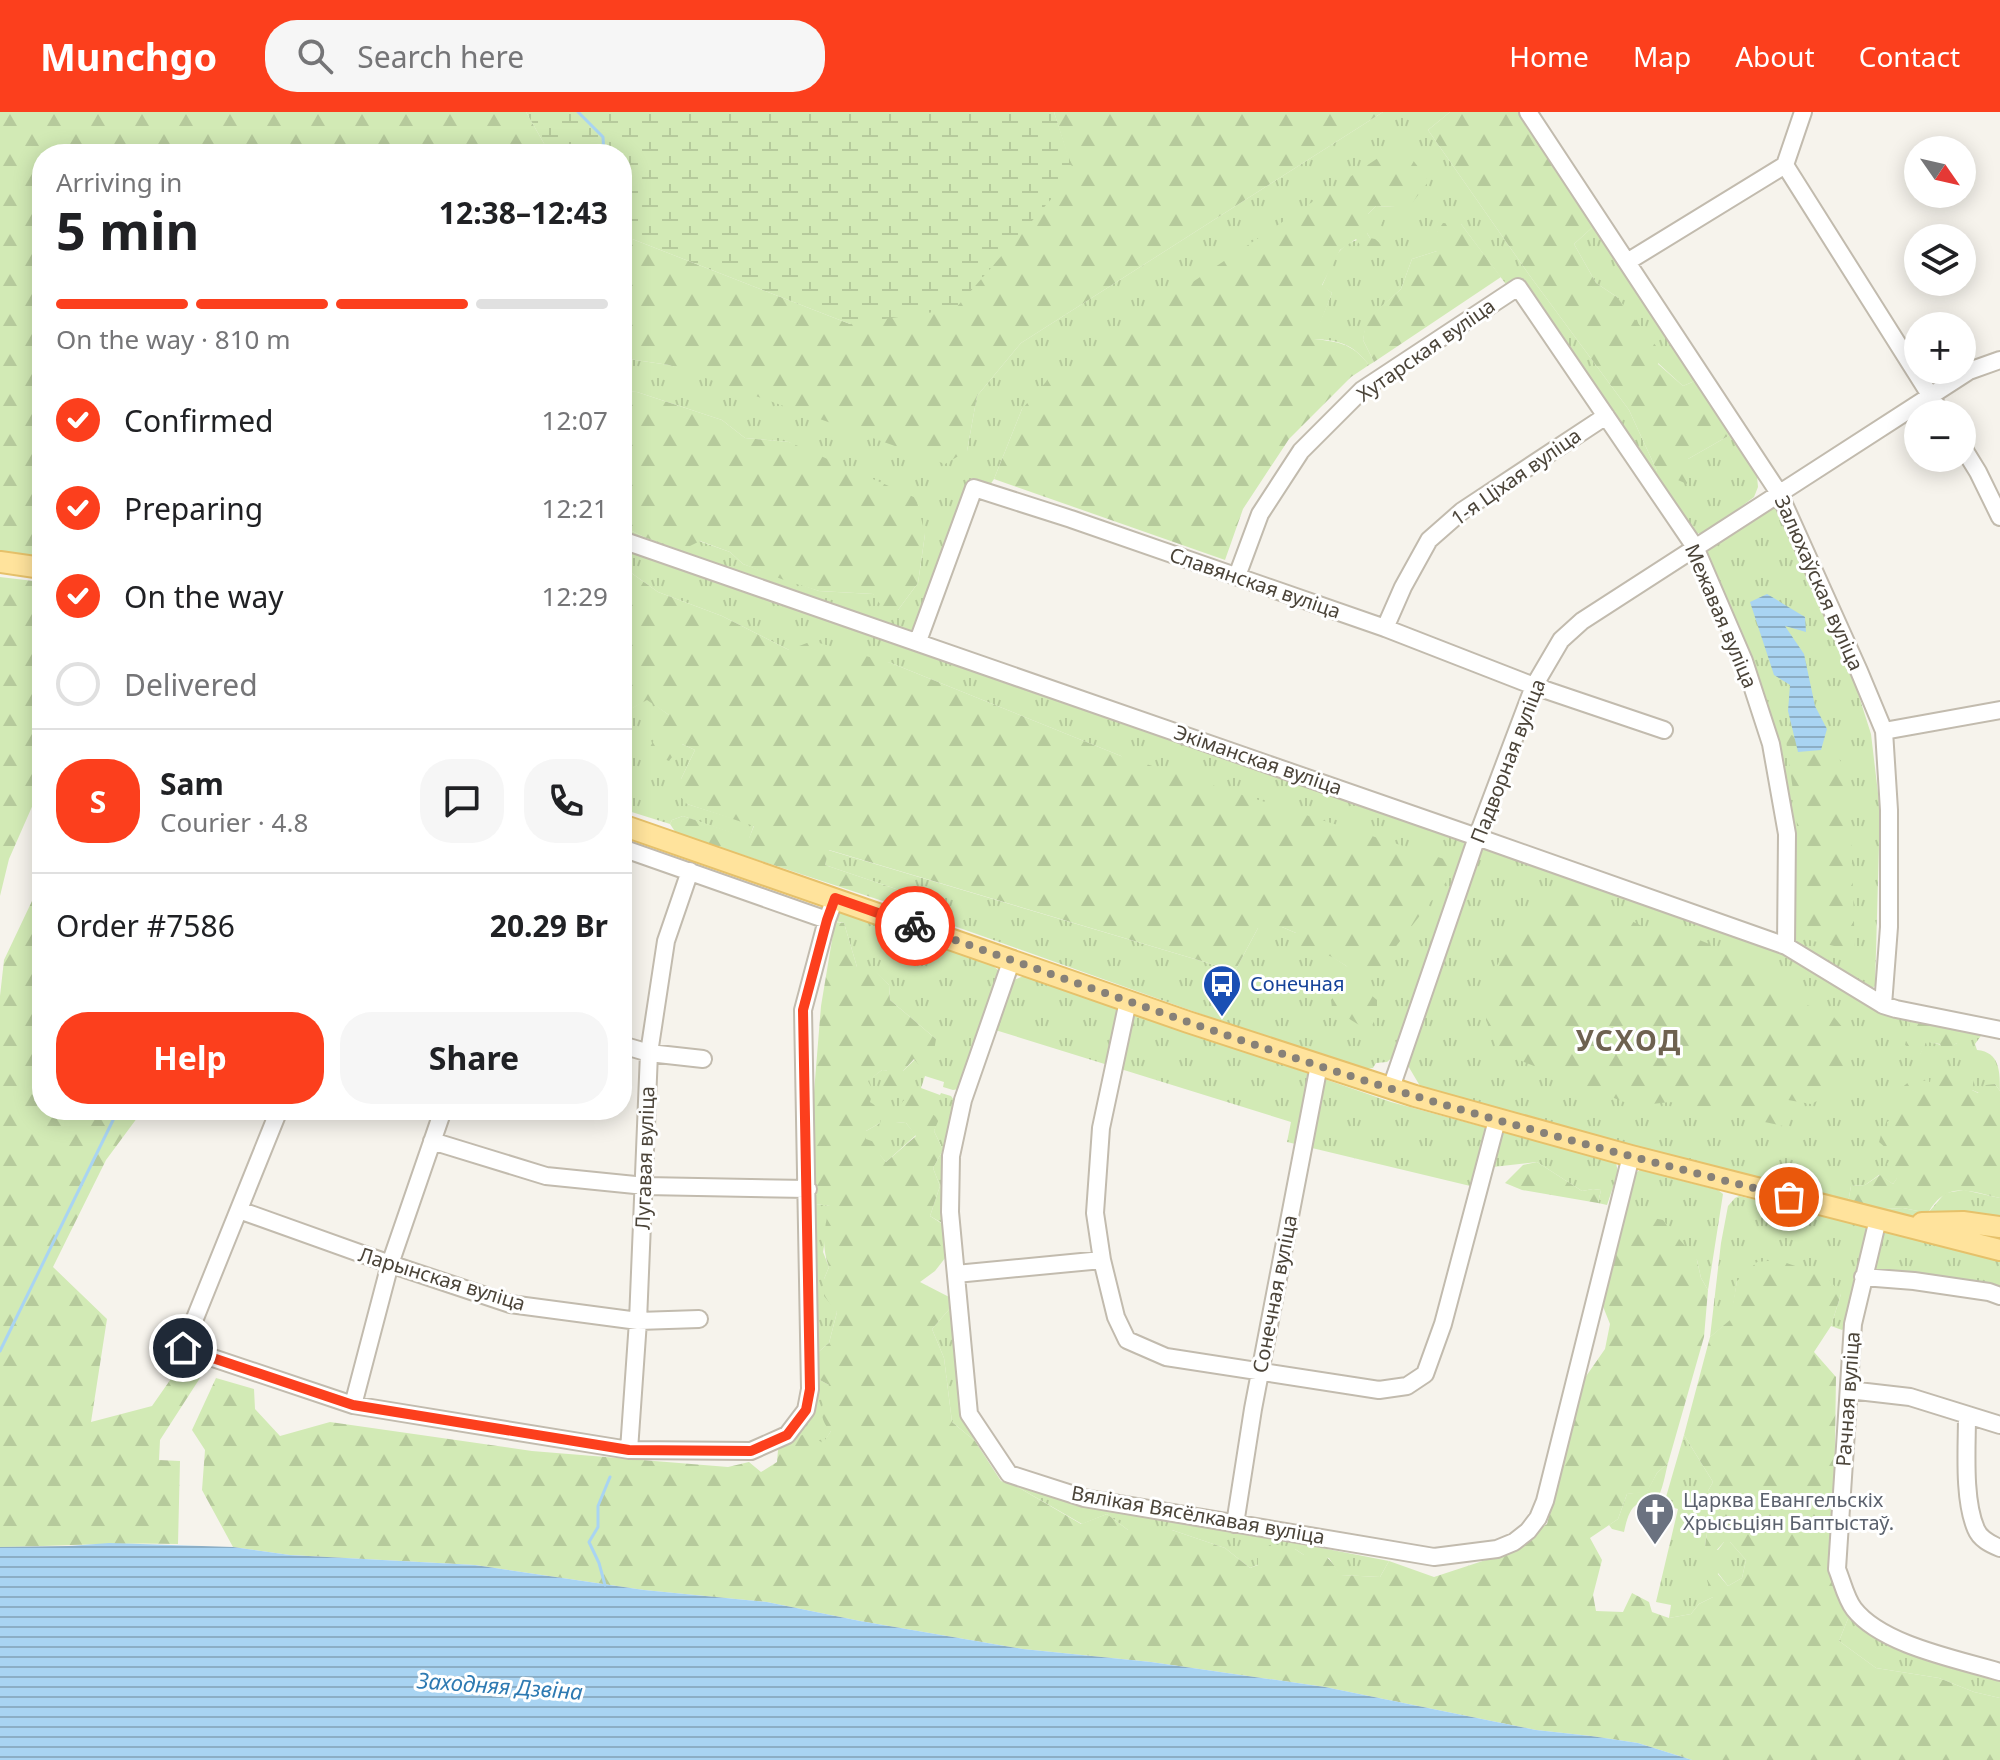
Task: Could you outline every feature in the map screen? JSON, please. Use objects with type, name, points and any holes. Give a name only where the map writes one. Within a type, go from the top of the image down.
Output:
[{"type":"main road","points":[[0,562],[32,567]]},
{"type":"main road","points":[[632,828],[1128,1001],[1391,1088],[1631,1156],[2000,1250]]},
{"type":"main road","points":[[1878,1219],[1901,1223],[1963,1222],[2000,1227]]},
{"type":"street","name":"Залюхаўская вуліца","points":[[1528,112],[1779,493],[1884,731],[1889,810],[1889,927],[1883,1005]]},
{"type":"street","points":[[1627,262],[1785,165],[1803,112]]},
{"type":"street","points":[[1785,165],[1933,400]]},
{"type":"street","name":"Межавая вуліца","points":[[1518,287],[1695,547],[1744,661],[1771,744],[1787,834],[1786,946]]},
{"type":"street","name":"Хутарская вуліца","points":[[1237,576],[1260,514],[1301,451],[1362,390],[1518,287]]},
{"type":"street","name":"Падворная вуліца","points":[[1391,1088],[1477,837],[1534,686],[1561,640],[1582,621],[1969,371],[2000,360]]},
{"type":"street","name":"1-я Ціхая вуліца","points":[[1385,628],[1429,540],[1462,511],[1606,416]]},
{"type":"street","points":[[1976,469],[2000,517]]},
{"type":"street","name":"Славянская вуліца","points":[[918,641],[974,488],[1237,576],[1385,628],[1534,686],[1664,730]]},
{"type":"street","name":"Экіманская вуліца","points":[[632,544],[1786,946],[1883,1005]]},
{"type":"street","points":[[1884,731],[2000,710]]},
{"type":"street","points":[[632,851],[827,920]]},
{"type":"street","name":"Лугавая вуліца","points":[[629,1450],[645,1186],[649,1053],[666,941],[690,871]]},
{"type":"street","points":[[275,1120],[183,1348],[353,1405],[629,1450],[751,1451],[787,1435],[806,1410],[810,1389],[803,1010],[835,898]]},
{"type":"street","name":"Вялікая Вясёлкавая вуліца","points":[[1012,959],[963,1100],[951,1156],[950,1212],[969,1414],[1009,1474],[1084,1498],[1434,1557],[1497,1549],[1514,1542],[1538,1518],[1545,1501],[1631,1156]]},
{"type":"street","points":[[1128,1001],[1101,1128],[1095,1213],[1102,1260],[1116,1317],[1127,1340],[1166,1357],[1379,1390],[1407,1386],[1425,1374],[1443,1324],[1497,1120]]},
{"type":"street","points":[[1883,1005],[2000,1030]]},
{"type":"street","points":[[632,1048],[703,1059]]},
{"type":"street","name":"Сонечная вуліца","points":[[1235,1524],[1260,1371],[1319,1065]]},
{"type":"street","points":[[353,1405],[390,1264],[439,1120]]},
{"type":"street","points":[[432,1141],[546,1176],[645,1186],[808,1189]]},
{"type":"street","name":"Ларынская вуліца","points":[[239,1210],[510,1304],[638,1321],[699,1319]]},
{"type":"street","name":"Рачная вуліца","points":[[1878,1219],[1853,1324],[1837,1569],[1852,1606],[1880,1633],[2000,1672]]},
{"type":"street","points":[[956,1274],[1102,1260]]},
{"type":"street","points":[[1863,1277],[1914,1281],[2000,1296]]},
{"type":"street","points":[[1849,1390],[1910,1397],[2000,1425]]},
{"type":"street","points":[[1967,1415],[1968,1496],[1976,1531],[1983,1539],[2000,1548]]},
{"type":"green space","points":[[0,112],[526,112],[544,144],[32,144],[32,560],[0,556]]},
{"type":"green space","points":[[526,112],[1054,112],[1074,173],[955,309],[850,324],[632,239],[632,144],[544,144]]},
{"type":"green space","points":[[1054,112],[1383,112],[1021,343],[977,396],[967,451],[945,464],[669,365],[632,359],[632,239],[850,324],[1073,173]]},
{"type":"green space","points":[[1383,112],[1450,112],[1428,130],[1629,410],[1657,471],[1688,459],[1730,435],[1757,476],[1758,487],[1754,497],[1705,534],[1696,533],[1525,280],[1518,277],[1508,287],[1461,224],[1437,232],[1437,251],[1412,259],[1401,289],[1367,320],[1363,340],[1374,362],[1369,365],[1345,344],[1313,339],[1332,293],[1322,286],[1334,260],[1343,247],[1370,238],[1367,215],[1376,206],[1395,207],[1412,160],[1074,381],[1022,409],[988,488],[968,482],[917,626],[911,631],[902,631],[632,537],[632,531],[644,537],[699,541],[730,552],[743,564],[819,591],[873,594],[898,610],[918,583],[925,534],[789,442],[745,438],[722,420],[632,392],[632,359],[669,365],[967,451],[977,396],[1021,343]]},
{"type":"green space","points":[[1450,112],[1519,112],[1595,225],[1574,244],[1596,283],[1617,297],[1660,351],[1658,364],[1683,386],[1697,380],[1730,435],[1688,459],[1687,484],[1657,471],[1629,410],[1428,130]]},
{"type":"green space","points":[[1384,154],[1412,159],[1429,181],[1405,212],[1395,207],[1376,206],[1368,214],[1384,218],[1379,229],[1367,233],[1382,245],[1378,254],[1364,251],[1356,239],[1340,250],[1322,285],[1332,293],[1314,339],[1344,345],[1357,352],[1369,365],[1351,377],[1289,439],[1243,509],[1225,560],[994,479],[1022,409],[1053,374],[1074,380],[1094,348]]},
{"type":"green space","points":[[1443,223],[1461,224],[1501,277],[1374,362],[1363,340],[1366,320],[1401,289],[1412,259],[1437,251],[1437,232]]},
{"type":"green space","points":[[1595,225],[1697,380],[1683,386],[1658,363],[1617,297],[1596,283],[1574,244]]},
{"type":"green space","points":[[632,392],[722,420],[745,438],[789,442],[916,498],[925,534],[918,583],[898,610],[882,607],[873,594],[819,591],[784,580],[743,564],[730,552],[700,541],[682,550],[632,531]]},
{"type":"green space","points":[[1768,507],[1781,511],[1852,674],[1871,734],[1880,810],[1875,986],[1871,989],[1792,942],[1792,834],[1704,552]]},
{"type":"green space","points":[[632,550],[1463,841],[1468,850],[1395,1055],[1387,1062],[1376,1063],[1373,1068],[1358,1070],[898,906],[902,891],[825,865],[828,850],[1235,971],[1258,928],[1282,927],[1348,967],[1121,756],[891,663],[789,650],[722,616],[658,592],[632,573]]},
{"type":"green space","points":[[632,573],[658,592],[722,616],[789,650],[812,641],[891,663],[1121,756],[1444,859],[1453,873],[1376,972],[1348,967],[1330,956],[1314,957],[1293,941],[1296,933],[1282,927],[1279,935],[1258,928],[1235,971],[829,850],[825,865],[902,891],[898,906],[676,833],[670,824],[683,816],[749,838],[754,826],[687,804],[680,796],[681,779],[695,750],[682,744],[669,761],[647,752],[669,715],[647,700],[632,708]]},
{"type":"green space","points":[[0,577],[32,581],[32,807],[9,859],[0,896]]},
{"type":"green space","points":[[647,699],[669,715],[682,744],[695,750],[681,779],[687,804],[754,825],[749,839],[683,816],[670,824],[632,812],[632,708]]},
{"type":"green space","points":[[1785,733],[1833,749],[1849,775],[1855,951],[1805,939],[1796,812]]},
{"type":"green space","points":[[1490,847],[1784,951],[1877,1012],[1911,1019],[1920,1054],[1926,1041],[1949,1047],[1957,1043],[1958,1028],[1983,1033],[1975,1044],[1977,1050],[1990,1055],[1997,1064],[2000,1091],[1995,1084],[1979,1093],[1931,1083],[1898,1116],[1894,1155],[1898,1177],[1893,1184],[1879,1175],[1865,1185],[1851,1186],[1848,1203],[1420,1086],[1407,1064],[1478,855],[1483,848]]},
{"type":"green space","points":[[1566,889],[1652,931],[1690,936],[1752,962],[1798,1003],[1829,1011],[1848,1034],[1841,1089],[1811,1104],[1777,1098],[1791,1115],[1788,1127],[1670,1102],[1634,1106],[1499,1052],[1486,1020],[1494,972],[1515,928]]},
{"type":"green space","points":[[32,901],[32,1120],[136,1120],[106,1160],[53,1267],[107,1319],[91,1422],[152,1406],[182,1363],[200,1378],[160,1440],[159,1460],[180,1461],[178,1544],[0,1547],[0,996],[4,960]]},
{"type":"green space","points":[[838,909],[992,965],[999,971],[959,1089],[943,1087],[944,1082],[925,1076],[921,1088],[951,1096],[956,1103],[948,1220],[942,1223],[930,1216],[940,1186],[933,1168],[943,1150],[934,1131],[938,1119],[896,1122],[906,1123],[916,1135],[886,1162],[866,1140],[866,1131],[880,1123],[870,1102],[867,1081],[882,1070],[903,1071],[936,1039],[890,1000],[889,985],[871,968],[857,967],[844,923],[830,920]]},
{"type":"green space","points":[[835,922],[844,923],[857,967],[871,967],[889,985],[890,1000],[936,1039],[931,1069],[923,1070],[914,1059],[903,1071],[896,1092],[886,1093],[880,1088],[887,1070],[882,1070],[868,1081],[873,1091],[870,1102],[882,1110],[880,1123],[866,1131],[866,1139],[880,1144],[880,1155],[886,1162],[916,1136],[906,1123],[895,1122],[902,1103],[918,1091],[926,1101],[926,1109],[939,1119],[934,1131],[943,1150],[933,1168],[940,1186],[930,1216],[941,1223],[948,1220],[949,1253],[935,1271],[920,1282],[953,1299],[953,1305],[932,1329],[944,1358],[952,1422],[975,1441],[1001,1481],[1016,1486],[1081,1524],[1107,1514],[1128,1530],[1172,1530],[1225,1548],[1250,1568],[1258,1565],[1258,1554],[1271,1544],[1292,1547],[1304,1555],[1322,1555],[1341,1575],[1380,1577],[1389,1561],[1434,1577],[1501,1555],[1547,1524],[1582,1382],[1605,1349],[1610,1324],[1602,1304],[1620,1229],[1638,1215],[1663,1220],[1697,1260],[1701,1278],[1708,1290],[1704,1337],[1668,1463],[1657,1473],[1647,1492],[1627,1494],[1618,1519],[1590,1538],[1602,1560],[1593,1595],[1596,1611],[1623,1612],[1632,1593],[1649,1602],[1652,1612],[1669,1618],[1691,1614],[1699,1604],[1713,1597],[1708,1584],[1711,1571],[1717,1573],[1728,1586],[1742,1578],[1746,1560],[1730,1542],[1724,1542],[1714,1553],[1705,1547],[1709,1518],[1708,1491],[1713,1482],[1684,1435],[1710,1337],[1730,1320],[1737,1281],[1757,1262],[1778,1260],[1827,1277],[1841,1294],[1831,1326],[1814,1352],[1836,1377],[1833,1573],[1851,1611],[1839,1641],[1876,1668],[1939,1678],[2000,1698],[2000,1760],[1692,1760],[1638,1743],[1536,1730],[1325,1687],[1151,1662],[1023,1649],[767,1602],[644,1590],[475,1565],[290,1555],[233,1547],[202,1490],[205,1450],[192,1430],[216,1378],[254,1389],[255,1409],[280,1436],[330,1422],[532,1451],[728,1467],[749,1462],[761,1472],[777,1462],[778,1450],[806,1433],[823,1443],[831,1431],[822,1415],[829,1385],[818,1379],[817,1353],[829,1343],[837,1312],[824,1296],[824,1279],[829,1267],[824,1236],[830,1206],[816,1204],[812,1117],[821,1006]]},
{"type":"green space","points":[[1021,977],[1391,1102],[1616,1163],[1618,1172],[1607,1205],[1598,1203],[1601,1190],[1582,1191],[1537,1162],[1493,1167],[1487,1190],[1287,1142],[1291,1122],[992,1029],[1010,982]]},
{"type":"green space","points":[[1353,989],[1365,990],[1377,1000],[1377,1016],[1371,1027],[1359,1025],[1332,1008],[1331,1000],[1338,992],[1348,996]]},
{"type":"green space","points":[[1911,1019],[1958,1028],[1962,1033],[1957,1043],[1944,1051],[1940,1044],[1926,1042],[1920,1055],[1905,1045]]},
{"type":"green space","points":[[1949,1070],[1974,1078],[1972,1090],[1978,1093],[1986,1085],[1995,1084],[2000,1091],[2000,1198],[1960,1190],[1943,1196],[1928,1213],[1848,1203],[1851,1186],[1865,1185],[1880,1175],[1893,1184],[1897,1178],[1887,1164],[1894,1155],[1879,1142],[1881,1135],[1889,1135],[1887,1122],[1898,1116],[1888,1100],[1913,1078],[1930,1082],[1931,1076]]},
{"type":"green space","points":[[1537,1162],[1582,1191],[1601,1190],[1598,1203],[1522,1190],[1505,1183],[1523,1165]]},
{"type":"green space","points":[[1640,1170],[1718,1190],[1723,1194],[1708,1290],[1701,1278],[1697,1260],[1620,1229],[1633,1175]]},
{"type":"green space","points":[[1964,1190],[2000,1198],[2000,1218],[1911,1216],[1885,1209],[1903,1208],[1928,1213],[1945,1193]]},
{"type":"green space","points":[[1739,1196],[1863,1225],[1868,1230],[1847,1326],[1842,1330],[1831,1326],[1841,1294],[1737,1281],[1731,1320],[1710,1337],[1728,1206]]},
{"type":"green space","points":[[816,1204],[831,1206],[823,1252],[829,1267],[824,1279],[837,1312],[829,1343],[817,1353]]},
{"type":"green space","points":[[1889,1230],[2000,1260],[2000,1291],[1878,1273],[1873,1266],[1880,1235]]},
{"type":"green space","points":[[953,1305],[963,1415],[975,1441],[952,1422],[944,1358],[932,1329]]},
{"type":"green space","points":[[818,1379],[829,1385],[831,1431],[823,1444],[792,1440],[811,1412]]},
{"type":"green space","points":[[1684,1435],[1713,1482],[1708,1491],[1709,1518],[1705,1547],[1718,1550],[1724,1542],[1730,1542],[1746,1560],[1742,1578],[1728,1586],[1718,1573],[1713,1597],[1699,1604],[1691,1614],[1669,1618],[1671,1605],[1656,1602],[1678,1509],[1671,1507],[1666,1497]]},
{"type":"green space","points":[[1668,1463],[1656,1500],[1638,1504],[1632,1509],[1624,1532],[1612,1529],[1609,1525],[1618,1519],[1627,1494],[1647,1491],[1657,1473]]},
{"type":"green space","points":[[1016,1486],[1083,1502],[1389,1561],[1380,1577],[1340,1575],[1329,1558],[1304,1555],[1295,1549],[1250,1568],[1225,1548],[1172,1530],[1128,1530],[1107,1514],[1082,1524]]},
{"type":"green space","points":[[1851,1611],[2000,1678],[2000,1698],[1939,1678],[1876,1668],[1839,1641]]},
{"type":"water","points":[[1767,594],[1805,617],[1806,632],[1785,626],[1804,654],[1815,706],[1827,729],[1821,750],[1798,752],[1788,711],[1790,685],[1774,675],[1750,602]]},
{"type":"water","name":"Заходняя Дзвіна","points":[[109,1543],[233,1547],[290,1555],[475,1565],[644,1590],[767,1602],[1023,1649],[1151,1662],[1325,1687],[1536,1730],[1638,1743],[1692,1760],[0,1760],[0,1547]]},
{"type":"waterway","points":[[578,112],[603,137],[603,144]]},
{"type":"waterway","points":[[0,1351],[113,1120]]},
{"type":"waterway","points":[[605,1585],[589,1542],[598,1527],[598,1506],[610,1477]]},
{"type":"way so far","points":[[915,926],[1158,1012],[1415,1096],[1789,1197]]},
{"type":"place","name":"Сонечная","points":[[1222,1018]]},
{"type":"place","name":"Царква Евангельскіх Хрысьціян Баптыстаў.","points":[[1655,1546]]},
{"type":"district","name":"УСХОД","points":[[1629,1041]]},
{"type":"route","points":[[183,1348],[353,1405],[629,1450],[751,1451],[787,1435],[806,1410],[810,1389],[803,1010],[835,898],[915,926]]}]
